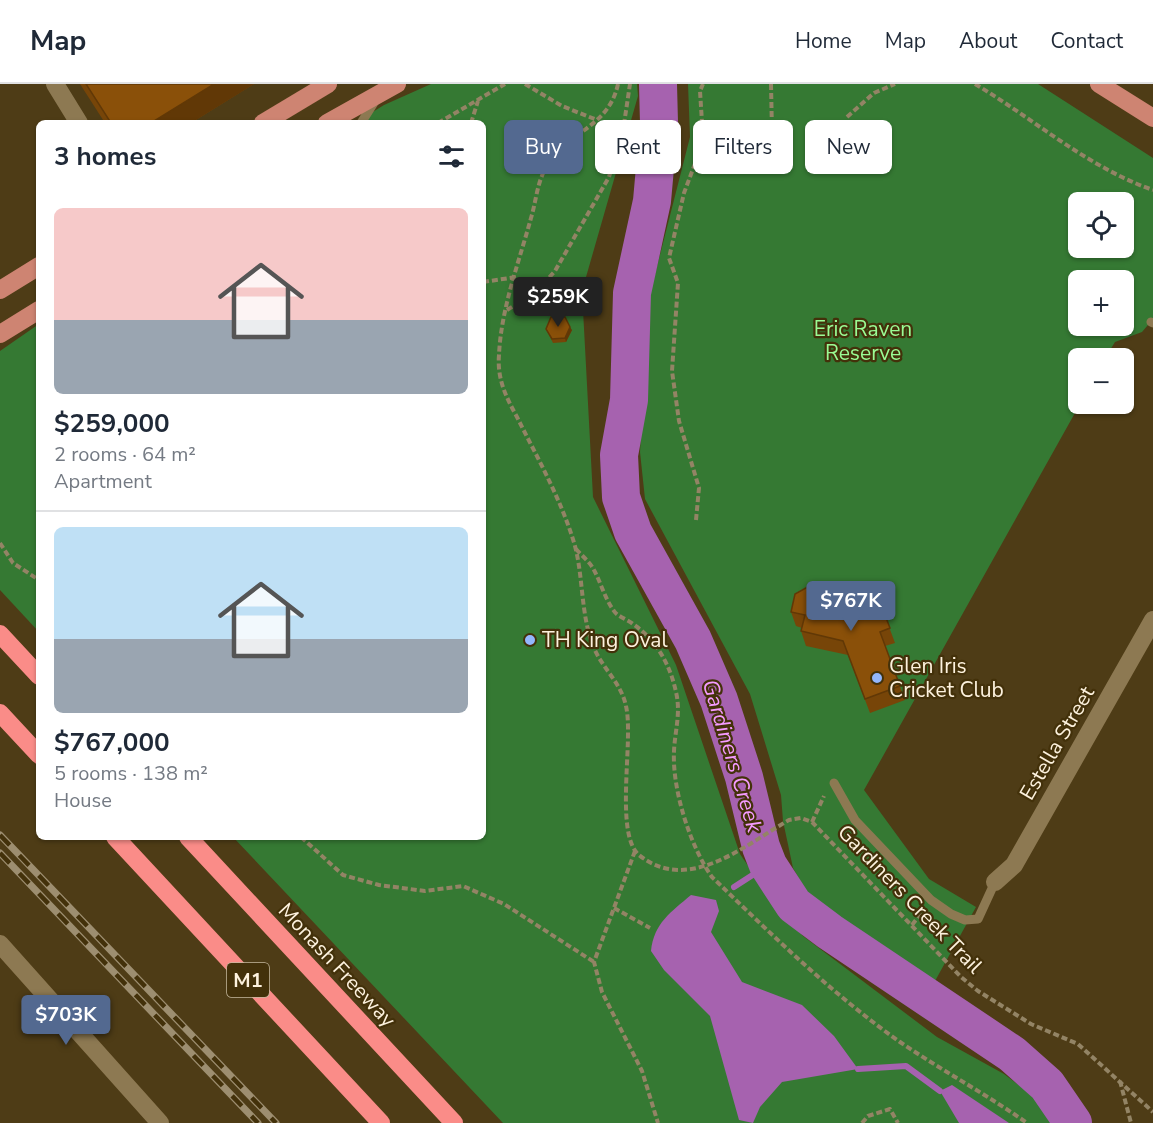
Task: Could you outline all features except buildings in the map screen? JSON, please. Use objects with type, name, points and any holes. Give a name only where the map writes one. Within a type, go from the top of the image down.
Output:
[{"type":"highway","points":[[0,634],[36,673]]},
{"type":"highway","points":[[0,713],[36,752]]},
{"type":"highway","name":"M1","points":[[118,840],[381,1123]]},
{"type":"highway","name":"Monash Freeway","points":[[191,840],[454,1123]]},
{"type":"main road","points":[[268,120],[328,84]]},
{"type":"main road","points":[[332,120],[397,84]]},
{"type":"main road","points":[[1099,84],[1153,118]]},
{"type":"main road","points":[[0,290],[36,268]]},
{"type":"main road","points":[[0,334],[36,312]]},
{"type":"street","points":[[55,84],[77,120]]},
{"type":"street","name":"Estella Street","points":[[994,882],[1014,864],[1153,620]]},
{"type":"street","points":[[0,944],[160,1123]]},
{"type":"lane","points":[[363,120],[379,94]]},
{"type":"lane","points":[[834,783],[855,820],[931,900],[951,914],[965,920],[978,919],[994,882]]},
{"type":"path","points":[[443,120],[505,84]]},
{"type":"path","points":[[525,84],[562,106],[598,120],[615,98],[618,84]]},
{"type":"path","points":[[507,310],[536,292],[555,271],[609,177],[624,124],[630,84]]},
{"type":"path","points":[[696,520],[699,488],[679,421],[672,371],[678,283],[669,258],[684,194],[699,153],[702,122],[700,91],[703,84]]},
{"type":"path","points":[[771,84],[772,120]]},
{"type":"path","points":[[847,117],[874,93],[895,84]]},
{"type":"path","points":[[975,84],[1097,164],[1133,183],[1153,190]]},
{"type":"path","points":[[472,120],[479,100]]},
{"type":"path","points":[[595,122],[565,145],[551,160],[536,189],[507,310],[499,356],[502,388],[557,500],[575,548],[591,641],[621,690],[627,707],[629,727],[627,822],[635,852],[594,962],[602,992],[642,1071],[658,1123]]},
{"type":"path","points":[[486,282],[516,277]]},
{"type":"path","points":[[0,543],[13,563],[36,578]]},
{"type":"path","points":[[575,548],[593,568],[615,614],[632,622],[650,637],[670,672],[680,721],[674,749],[675,781],[687,823],[705,867],[780,943],[874,1022],[899,1041],[1026,1123]]},
{"type":"path","points":[[812,822],[820,801],[834,783]]},
{"type":"path","name":"Gardiners Creek Trail","points":[[705,867],[789,820],[801,818],[812,822],[970,984],[1031,1024],[1078,1044],[1153,1112]]},
{"type":"path","points":[[304,840],[343,875],[379,885],[425,891],[463,886],[504,904],[594,962]]},
{"type":"path","points":[[635,852],[655,864],[672,870],[687,872],[705,867]]},
{"type":"path","points":[[614,908],[651,928]]},
{"type":"path","points":[[1120,1080],[1131,1123]]},
{"type":"path","points":[[862,1123],[868,1116],[890,1109],[898,1123]]},
{"type":"green space","points":[[431,84],[637,84],[638,96],[631,120],[595,120],[595,174],[616,174],[582,291],[593,497],[676,665],[740,854],[777,908],[803,936],[937,1037],[1004,1074],[1039,1100],[1059,1123],[503,1123],[236,840],[486,840],[486,120],[360,120],[384,105]]},
{"type":"green space","name":"Eric Raven Reserve","points":[[688,84],[1038,84],[1153,158],[1153,319],[1142,332],[1134,335],[1134,270],[1068,270],[1068,336],[1131,336],[1115,342],[1111,348],[1068,348],[1068,414],[1074,414],[864,790],[929,879],[976,907],[935,981],[812,901],[793,868],[783,821],[781,795],[750,694],[645,499],[640,452],[649,298],[690,137]]},
{"type":"green space","points":[[36,326],[36,629],[0,590],[0,351]]},
{"type":"shaded area","points":[[691,895],[716,900],[719,911],[711,932],[742,982],[802,1005],[834,1036],[858,1069],[782,1082],[760,1107],[753,1123],[739,1120],[710,1016],[664,970],[651,951],[660,925]]},
{"type":"shaded area","points":[[952,1085],[1009,1123],[959,1123],[940,1091]]},
{"type":"waterway","name":"Gardiners Creek","points":[[658,84],[659,123],[652,201],[632,293],[629,400],[619,455],[621,497],[633,532],[693,640],[719,700],[744,777],[761,847],[768,865],[794,905],[830,932],[1012,1054],[1047,1085],[1073,1123]]},
{"type":"waterway","points":[[734,887],[768,865]]},
{"type":"waterway","points":[[858,1069],[906,1066],[940,1091]]},
{"type":"railway","points":[[0,835],[276,1123]]},
{"type":"railway","points":[[0,853],[258,1123]]},
{"type":"place","name":"TH King Oval","points":[[530,640]]},
{"type":"place","name":"Glen Iris Cricket Club","points":[[877,678]]}]
